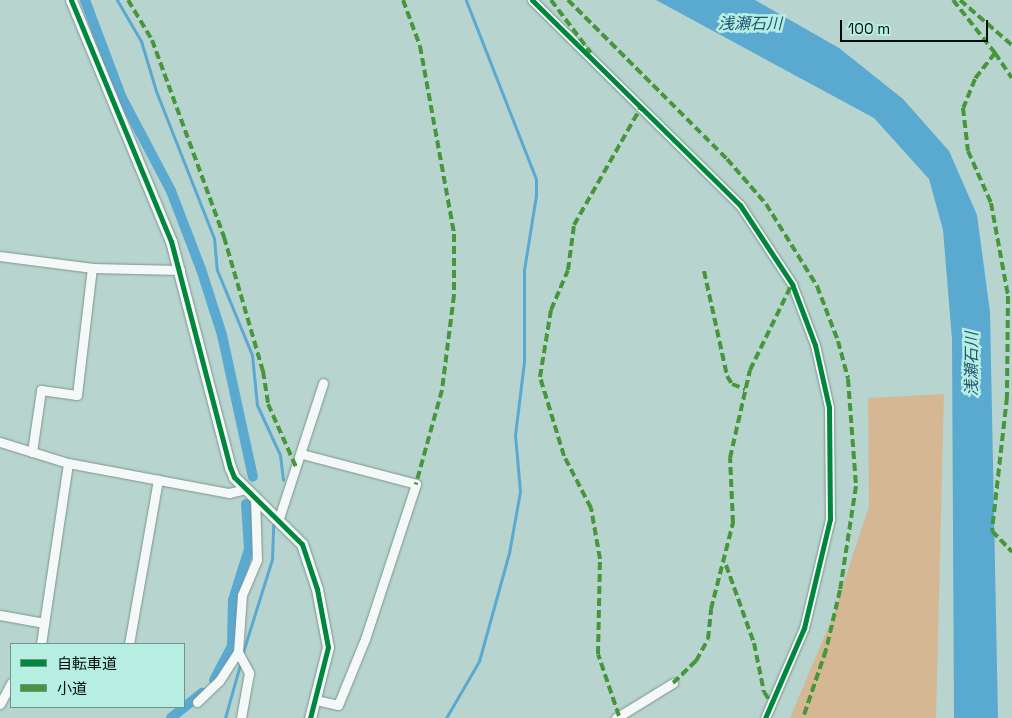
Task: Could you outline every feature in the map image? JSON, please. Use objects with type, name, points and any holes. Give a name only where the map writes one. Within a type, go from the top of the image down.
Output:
[{"type":"street","points":[[71,0],[180,270],[230,467],[246,489],[280,518],[302,544],[326,628],[328,647],[310,718]]},
{"type":"street","points":[[532,0],[740,205],[782,265],[813,338],[829,408],[833,485],[830,519],[804,628],[765,718]]},
{"type":"street","points":[[0,256],[92,268],[180,270]]},
{"type":"street","points":[[32,452],[41,390],[77,395],[92,268]]},
{"type":"street","points":[[280,518],[302,454],[322,383]]},
{"type":"street","points":[[0,442],[68,463],[229,492],[246,489]]},
{"type":"street","points":[[302,454],[416,484],[365,639],[338,705],[316,700]]},
{"type":"street","points":[[41,643],[68,463]]},
{"type":"street","points":[[129,643],[158,480]]},
{"type":"street","points":[[241,718],[249,673],[238,652],[242,595],[256,560],[255,498]]},
{"type":"street","points":[[0,615],[44,623]]},
{"type":"street","points":[[197,702],[219,681],[238,652]]},
{"type":"street","points":[[616,718],[673,683]]},
{"type":"street","points":[[0,704],[10,685]]},
{"type":"shaded area","points":[[944,394],[936,718],[790,718],[833,616],[869,506],[868,398]]},
{"type":"water","name":"浅瀬石川","points":[[656,0],[755,0],[839,48],[903,99],[949,151],[977,215],[990,312],[998,718],[954,718],[952,339],[943,230],[929,179],[874,118]]},
{"type":"waterway","points":[[85,0],[121,96],[171,191],[201,269],[222,335],[253,477]]},
{"type":"waterway","points":[[117,0],[141,41],[156,91],[214,238],[217,270],[252,355],[257,405],[280,455],[283,480]]},
{"type":"waterway","points":[[446,718],[479,661],[509,553],[520,491],[515,435],[524,362],[524,270],[536,195],[536,179],[466,0]]},
{"type":"waterway","points":[[214,680],[232,646],[233,600],[249,549],[246,504]]},
{"type":"waterway","points":[[242,655],[272,559],[273,525]]},
{"type":"waterway","points":[[225,718],[241,661]]},
{"type":"waterway","points":[[185,707],[202,693]]},
{"type":"waterway","points":[[171,718],[183,708]]},
{"type":"marked path","points":[[128,0],[152,40],[224,237],[263,371],[268,404],[297,469]]},
{"type":"marked path","points":[[403,0],[420,46],[454,234],[454,295],[442,390],[416,484]]},
{"type":"marked path","points":[[551,0],[591,53]]},
{"type":"marked path","points":[[568,0],[727,159],[766,204],[817,286],[838,341],[848,379],[856,486],[840,590],[826,650],[803,718]]},
{"type":"marked path","points":[[953,0],[995,53],[975,79],[963,108],[968,151],[991,203],[1008,296],[1007,397],[992,531],[1012,552]]},
{"type":"marked path","points":[[960,0],[1012,45]]},
{"type":"marked path","points":[[995,53],[1012,78]]},
{"type":"marked path","points":[[619,716],[598,654],[600,559],[591,508],[564,456],[540,377],[551,310],[568,270],[574,225],[641,107]]},
{"type":"marked path","points":[[704,271],[727,376],[732,384],[745,389]]},
{"type":"marked path","points":[[673,683],[696,661],[708,639],[711,609],[733,523],[730,458],[750,370],[792,284]]},
{"type":"marked path","points":[[726,565],[754,643],[764,692],[772,704]]},
{"type":"cycle path","points":[[71,0],[171,241],[234,477],[302,544],[317,589],[328,647],[310,718]]},
{"type":"cycle path","points":[[532,0],[740,205],[792,284],[815,345],[829,407],[830,519],[804,628],[765,718]]}]
